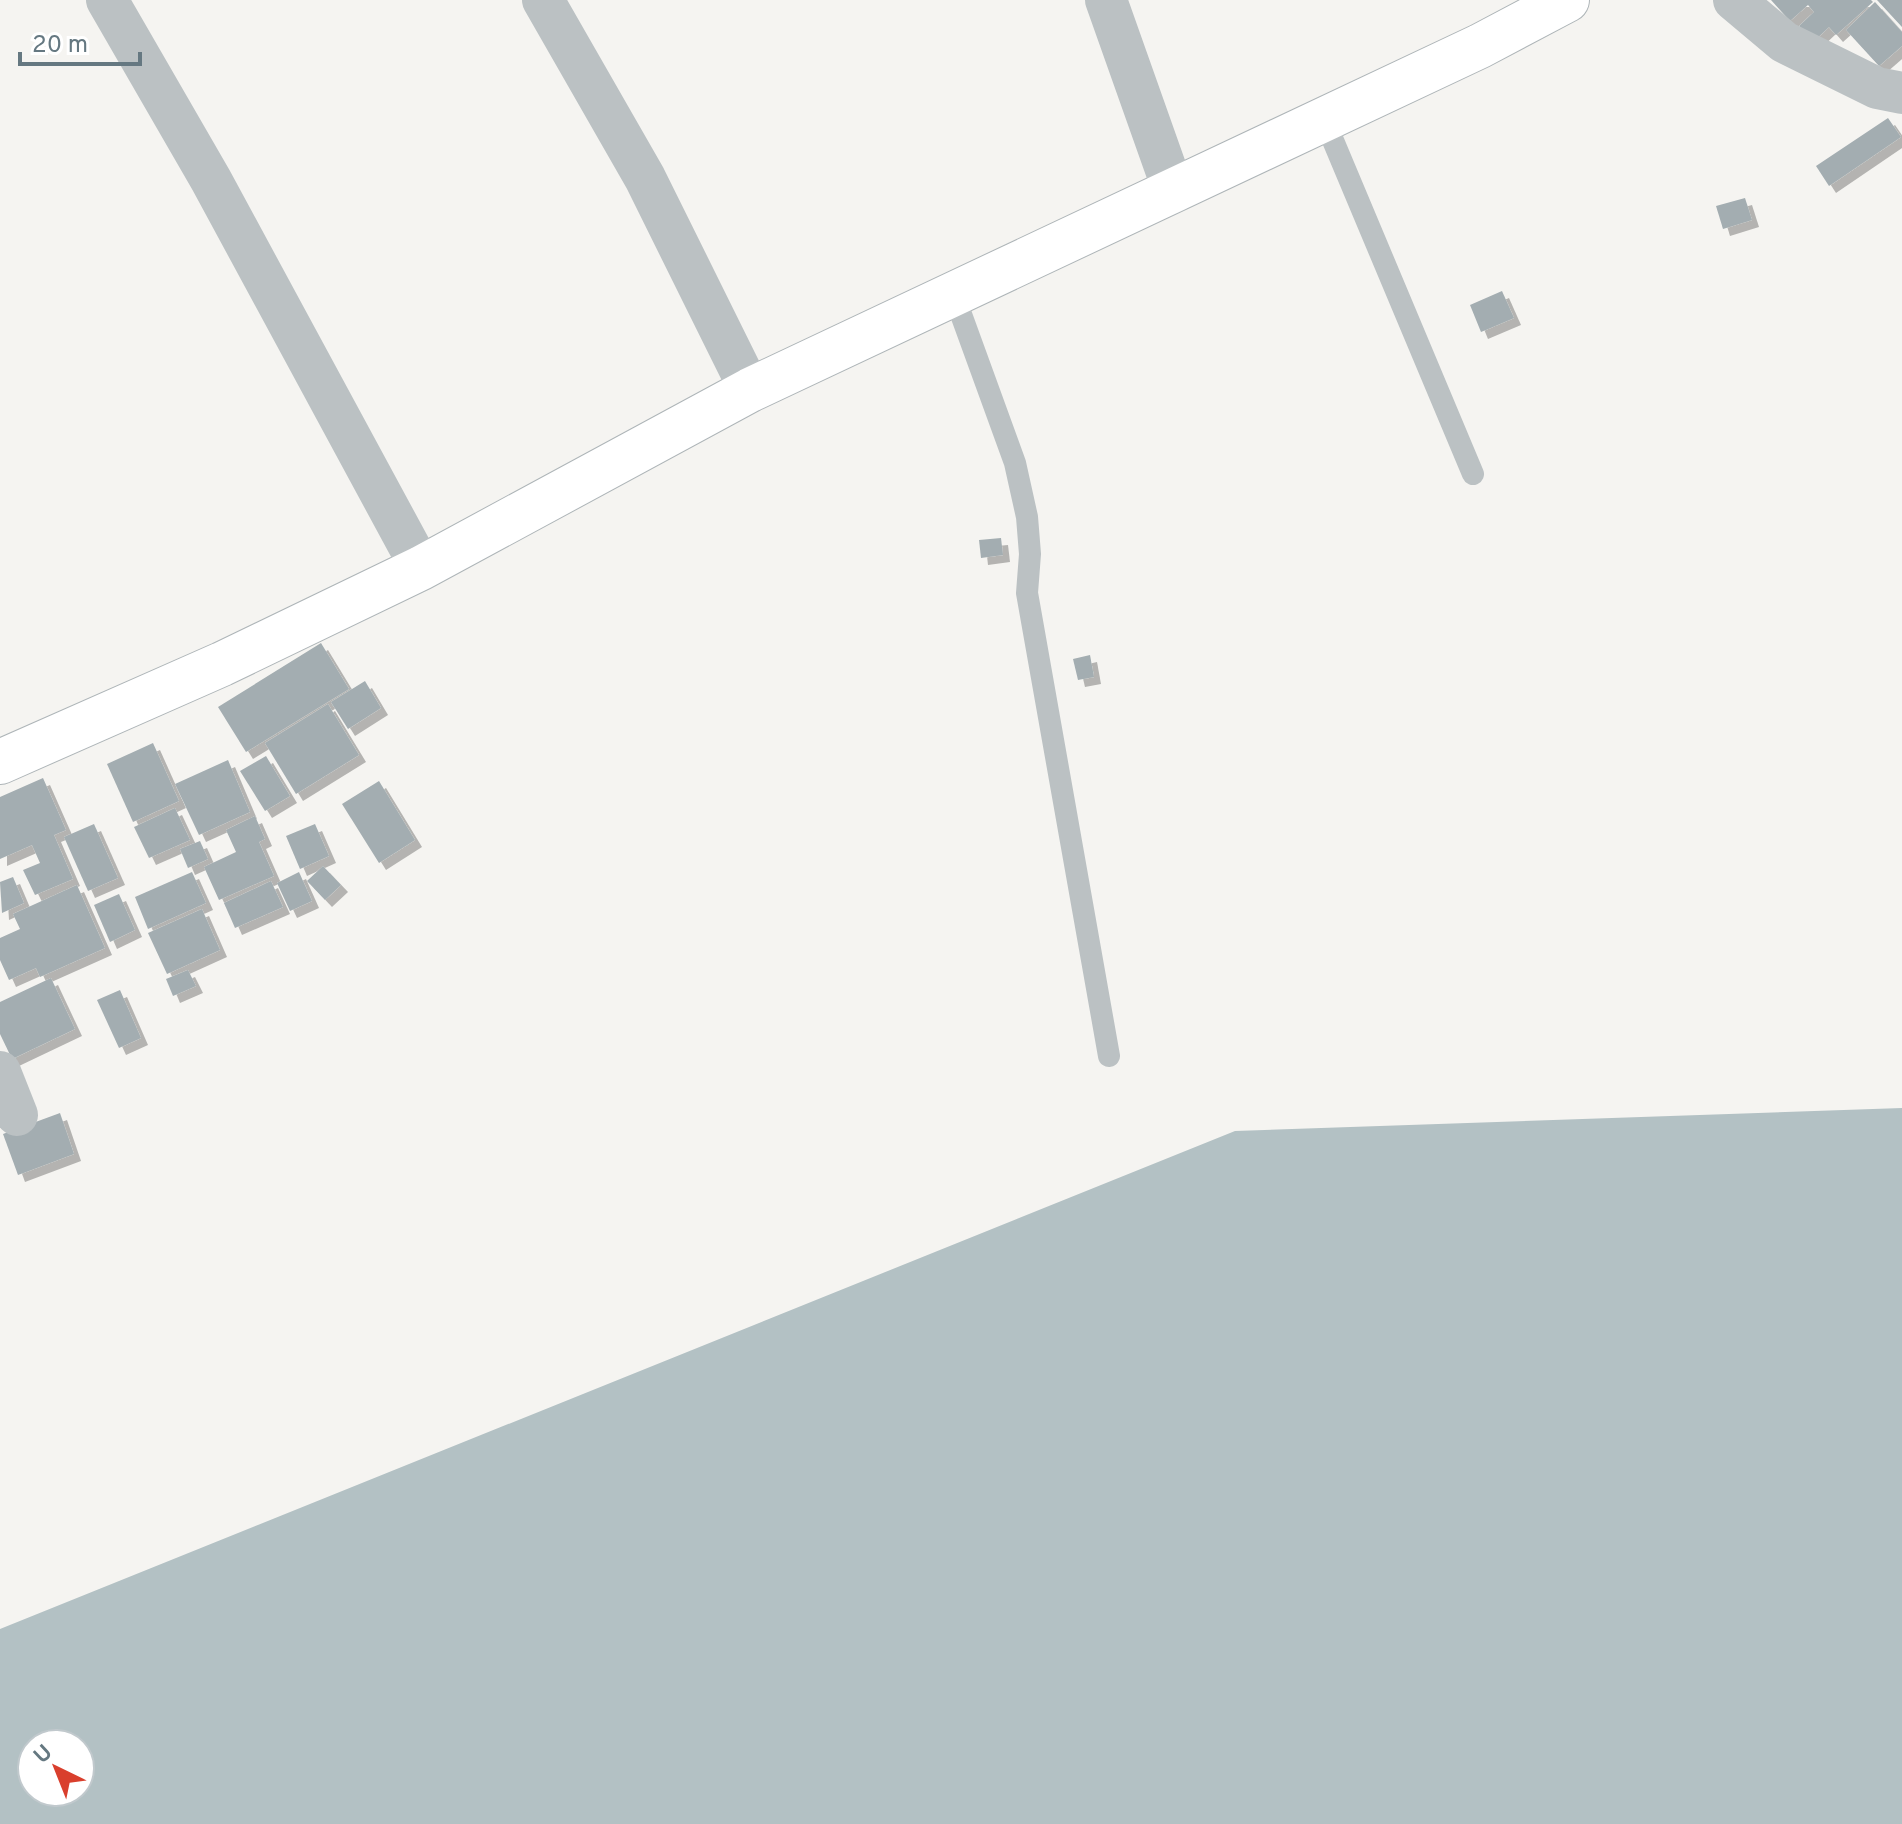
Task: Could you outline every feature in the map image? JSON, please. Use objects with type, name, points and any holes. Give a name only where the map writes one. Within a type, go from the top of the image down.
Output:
[{"type":"main road","points":[[0,762],[222,664],[421,568],[750,390],[1480,46],[1567,0]]},
{"type":"street","points":[[107,0],[211,180],[421,568]]},
{"type":"street","points":[[543,0],[645,178],[750,390]]},
{"type":"street","points":[[1106,0],[1174,192]]},
{"type":"street","points":[[1734,0],[1784,42],[1894,82]]},
{"type":"street","points":[[0,1072],[17,1115]]},
{"type":"lane","points":[[1324,119],[1473,474]]},
{"type":"lane","points":[[954,295],[1015,463],[1027,517],[1030,554],[1027,593],[1109,1056]]},
{"type":"shaded area","points":[[1902,1108],[1902,1824],[0,1824],[0,1629],[1235,1131]]},
{"type":"building","points":[[1771,0],[1873,2],[1836,35],[1829,27],[1813,42],[1799,26],[1814,12],[1808,5],[1790,21]]},
{"type":"building","points":[[1877,0],[1902,0],[1902,27]]},
{"type":"building","points":[[1875,2],[1902,32],[1902,46],[1879,66],[1846,30]]},
{"type":"building","points":[[1888,118],[1901,137],[1829,186],[1816,166]]},
{"type":"building","points":[[1745,198],[1752,220],[1723,229],[1716,206]]},
{"type":"building","points":[[1502,291],[1514,318],[1481,332],[1470,305]]},
{"type":"building","points":[[1001,538],[1003,555],[981,558],[979,540]]},
{"type":"building","points":[[321,643],[349,689],[246,752],[218,707]]},
{"type":"building","points":[[1090,655],[1094,677],[1078,680],[1073,659]]},
{"type":"building","points":[[365,681],[381,708],[348,729],[331,702]]},
{"type":"building","points":[[328,704],[359,755],[296,794],[265,743]]},
{"type":"building","points":[[153,743],[179,801],[133,822],[107,764]]},
{"type":"building","points":[[266,756],[290,796],[265,811],[240,771]]},
{"type":"building","points":[[228,760],[250,812],[199,835],[175,784]]},
{"type":"building","points":[[43,778],[66,830],[54,835],[73,879],[35,895],[23,870],[40,863],[32,845],[0,859],[0,797]]},
{"type":"building","points":[[379,781],[415,840],[379,863],[342,804]]},
{"type":"building","points":[[175,808],[190,840],[149,858],[134,827]]},
{"type":"building","points":[[255,816],[265,839],[259,842],[274,876],[219,900],[204,867],[236,852],[226,830]]},
{"type":"building","points":[[94,824],[118,878],[88,891],[64,837]]},
{"type":"building","points":[[315,824],[329,856],[300,869],[286,836]]},
{"type":"building","points":[[200,841],[208,859],[188,868],[180,849]]},
{"type":"building","points":[[323,866],[341,885],[325,900],[307,881]]},
{"type":"building","points":[[192,872],[206,903],[148,929],[135,897]]},
{"type":"building","points":[[299,872],[312,901],[290,911],[277,883]]},
{"type":"building","points":[[13,877],[24,903],[2,913],[0,882]]},
{"type":"building","points":[[271,881],[283,907],[235,928],[224,903]]},
{"type":"building","points":[[77,885],[105,948],[40,977],[36,968],[9,980],[0,960],[0,938],[20,929],[13,914]]},
{"type":"building","points":[[119,894],[135,930],[110,942],[94,905]]},
{"type":"building","points":[[202,909],[220,950],[167,974],[148,933]]},
{"type":"building","points":[[188,970],[196,986],[173,996],[166,979]]},
{"type":"building","points":[[51,978],[75,1029],[12,1059],[0,1034],[0,1002]]},
{"type":"building","points":[[120,990],[141,1038],[119,1048],[97,1000]]},
{"type":"building","points":[[60,1113],[74,1154],[18,1175],[3,1134]]}]
